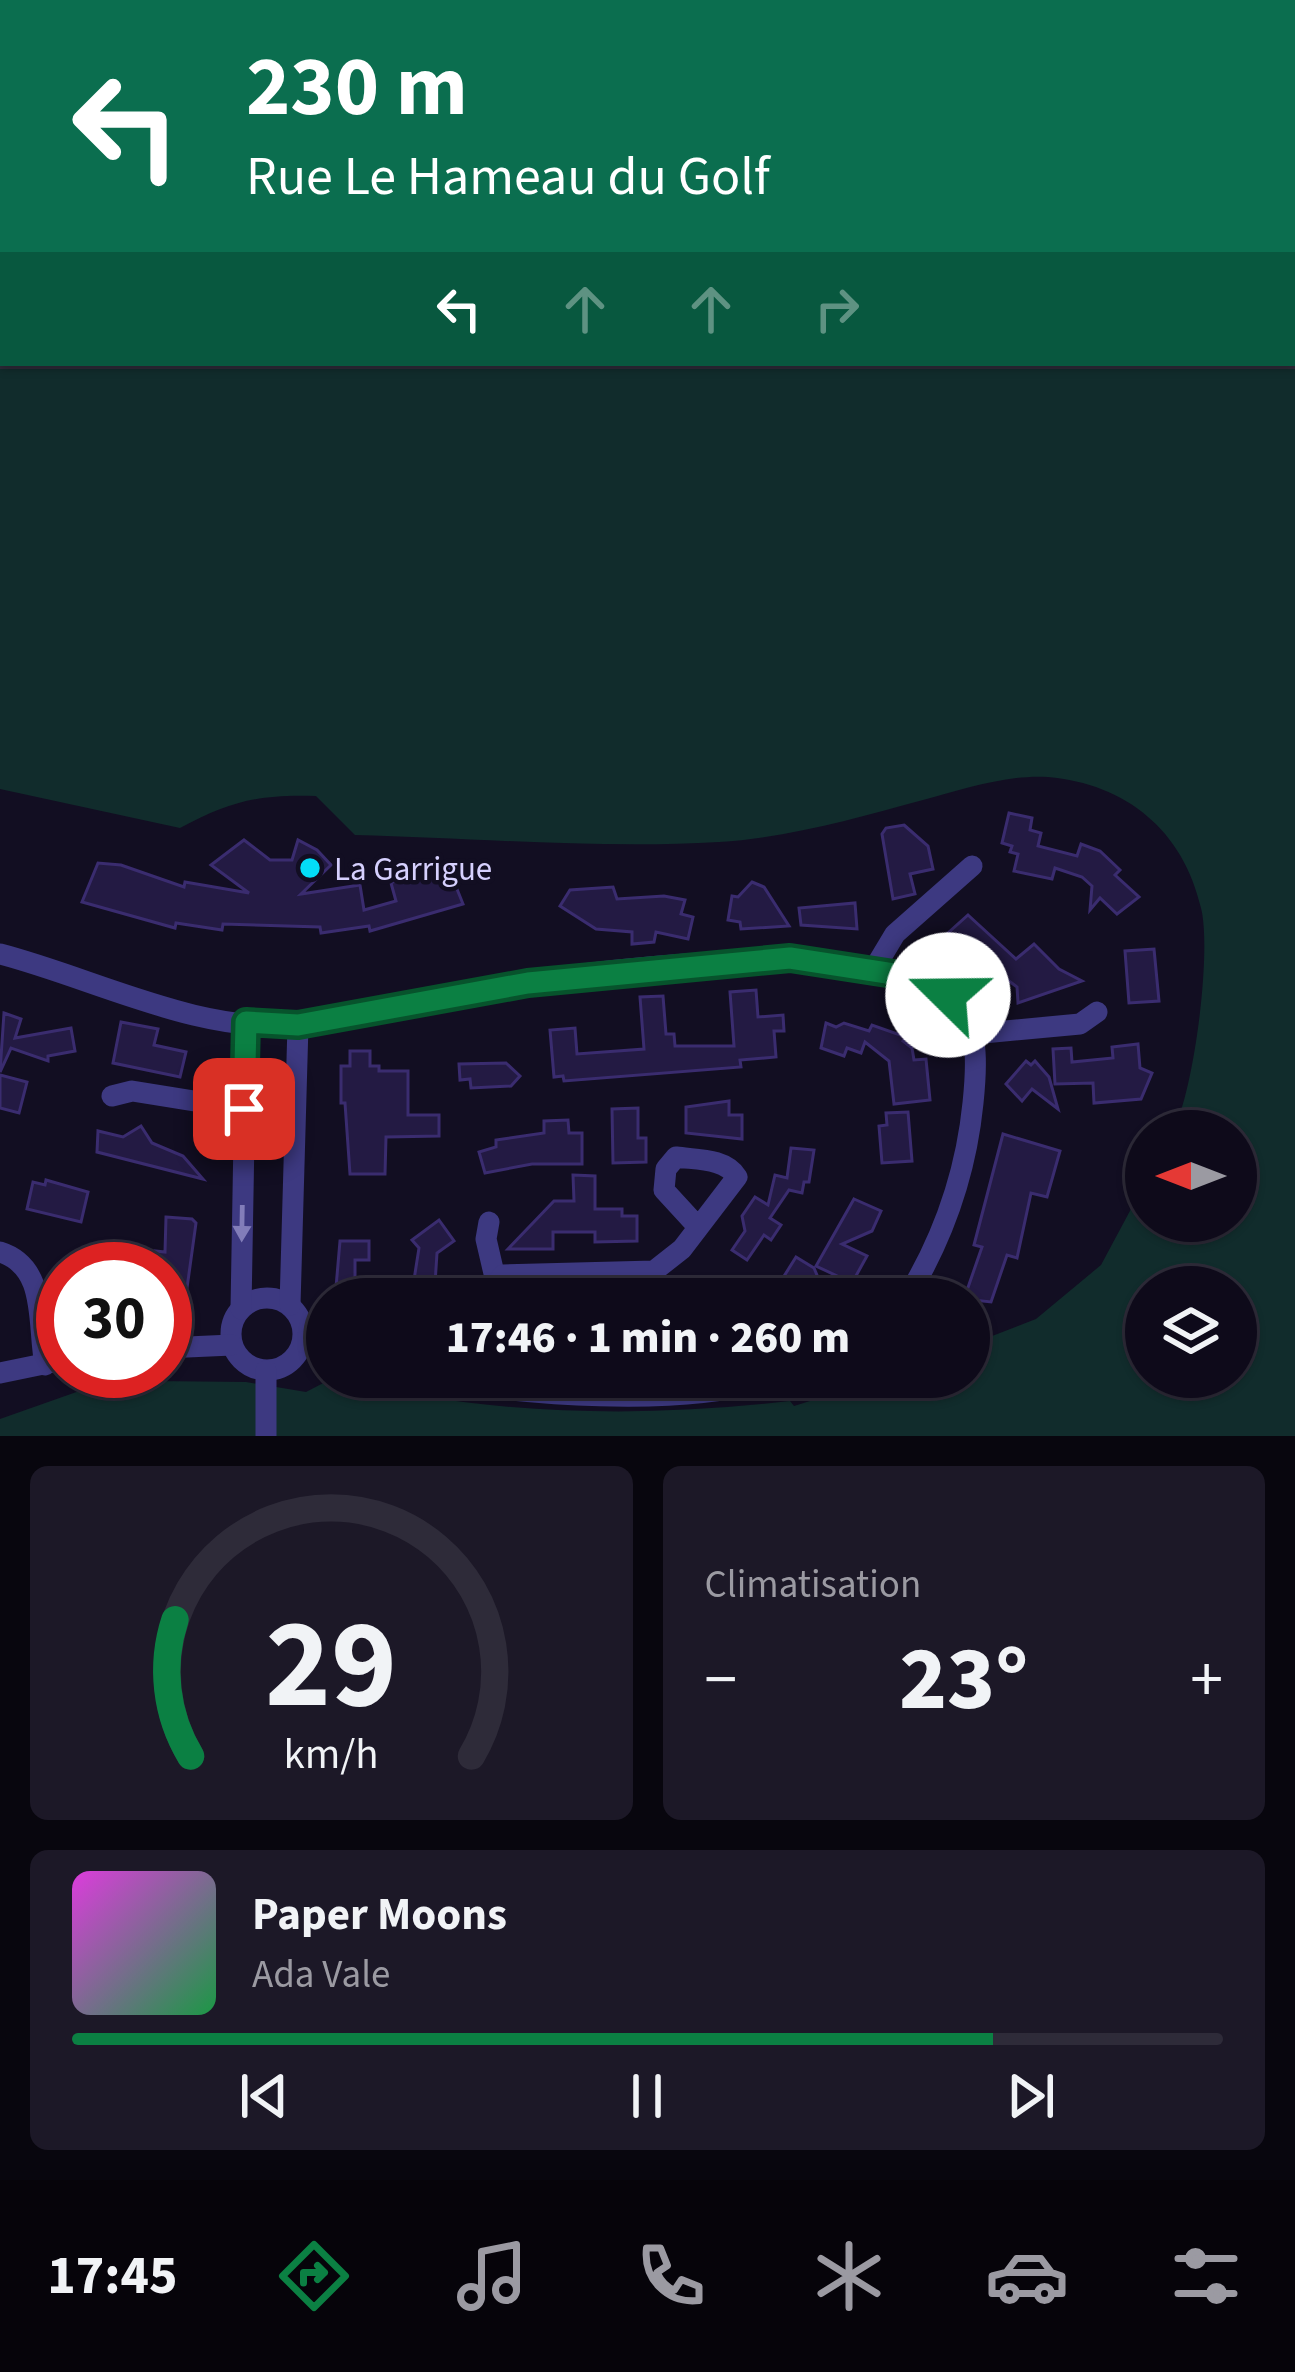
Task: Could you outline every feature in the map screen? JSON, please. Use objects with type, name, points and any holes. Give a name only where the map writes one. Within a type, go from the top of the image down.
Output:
[{"type":"street","points":[[874,969],[895,934],[972,866]]},
{"type":"street","points":[[0,954],[194,1014],[298,1025],[470,991],[597,974],[790,958],[913,977],[948,995],[973,1034],[975,1083],[957,1188],[934,1253],[919,1278]]},
{"type":"street","points":[[973,1034],[1080,1024],[1097,1012]]},
{"type":"street","points":[[241,1309],[246,1022]]},
{"type":"street","points":[[290,1304],[298,1025]]},
{"type":"street","points":[[112,1096],[132,1091],[244,1109]]},
{"type":"street","points":[[489,1222],[489,1278]]},
{"type":"street","points":[[501,1278],[655,1271],[682,1249],[698,1227]]},
{"type":"street","points":[[0,1252],[17,1257],[36,1284]]},
{"type":"street","points":[[274,1297],[290,1304],[302,1321],[304,1342],[296,1357],[282,1367],[266,1370],[239,1358],[232,1345],[232,1325],[241,1309],[256,1299],[274,1297]]},
{"type":"street","points":[[192,1347],[232,1345]]},
{"type":"street","points":[[0,1373],[36,1366]]},
{"type":"street","points":[[266,1370],[266,1436]]},
{"type":"green space","points":[[0,366],[1295,366],[1295,1436],[0,1436],[0,1419],[60,1398],[192,1398],[192,1381],[246,1382],[306,1392],[306,1398],[435,1398],[560,1410],[675,1410],[790,1401],[794,1406],[820,1398],[990,1398],[990,1337],[1036,1319],[1101,1265],[1125,1220],[1125,1242],[1257,1242],[1257,1110],[1182,1110],[1203,987],[1204,928],[1192,880],[1165,834],[1126,801],[1102,789],[1048,777],[1017,778],[822,826],[719,842],[630,844],[355,835],[316,796],[278,796],[214,811],[180,828],[0,789]]},
{"type":"building","points":[[1009,813],[1032,818],[1030,830],[1041,833],[1038,846],[1077,856],[1081,844],[1100,851],[1120,870],[1115,875],[1139,897],[1117,914],[1100,898],[1090,910],[1092,886],[1082,877],[1055,868],[1052,879],[1014,871],[1018,854],[1002,843]]},
{"type":"building","points":[[904,825],[928,846],[933,869],[910,874],[915,894],[893,899],[882,834],[886,828]]},
{"type":"building","points":[[244,840],[270,860],[292,860],[298,840],[317,850],[331,865],[301,894],[360,885],[364,910],[396,901],[391,883],[425,866],[447,864],[463,904],[370,931],[369,926],[321,933],[320,927],[223,924],[222,930],[176,923],[175,928],[82,902],[98,863],[121,865],[184,887],[185,882],[249,893],[211,865]]},
{"type":"building","points":[[752,882],[764,887],[789,926],[741,929],[740,922],[728,920],[732,896],[738,897]]},
{"type":"building","points":[[613,887],[617,899],[664,896],[685,900],[681,914],[693,917],[688,939],[656,932],[654,942],[632,944],[632,932],[596,929],[560,906],[570,890]]},
{"type":"building","points":[[855,903],[857,929],[801,925],[799,908]]},
{"type":"building","points":[[968,915],[1016,959],[1034,944],[1059,969],[1082,981],[1018,1003],[1017,987],[982,961],[972,972],[962,963],[957,968],[938,942]]},
{"type":"building","points":[[1154,949],[1159,1001],[1129,1003],[1125,951]]},
{"type":"building","points":[[756,990],[758,1017],[783,1015],[784,1031],[774,1031],[776,1057],[740,1060],[741,1067],[564,1081],[563,1076],[554,1077],[550,1030],[575,1028],[577,1054],[644,1049],[640,997],[663,996],[666,1034],[674,1034],[675,1046],[734,1046],[730,992]]},
{"type":"building","points":[[4,1013],[21,1019],[15,1038],[71,1028],[75,1051],[48,1056],[48,1061],[11,1048],[0,1072]]},
{"type":"building","points":[[121,1022],[158,1029],[154,1045],[186,1052],[180,1077],[113,1063]]},
{"type":"building","points":[[826,1023],[869,1031],[872,1025],[906,1037],[903,1041],[912,1048],[914,1060],[926,1059],[930,1100],[894,1104],[889,1061],[865,1042],[861,1053],[847,1048],[844,1056],[821,1048]]},
{"type":"building","points":[[1138,1044],[1140,1068],[1152,1073],[1141,1099],[1094,1103],[1093,1083],[1055,1084],[1053,1049],[1071,1048],[1072,1062],[1113,1058],[1112,1047]]},
{"type":"building","points":[[350,1051],[370,1051],[370,1066],[379,1066],[379,1071],[408,1071],[408,1115],[439,1115],[439,1136],[386,1137],[385,1174],[350,1174],[341,1066],[350,1066]]},
{"type":"building","points":[[1026,1061],[1031,1065],[1035,1061],[1049,1077],[1058,1109],[1032,1089],[1022,1101],[1006,1084]]},
{"type":"building","points":[[506,1063],[520,1076],[511,1086],[471,1088],[470,1079],[460,1080],[459,1064]]},
{"type":"building","points":[[0,1075],[27,1082],[19,1113],[0,1108]]},
{"type":"building","points":[[729,1101],[729,1115],[742,1115],[742,1139],[686,1133],[686,1107]]},
{"type":"building","points":[[638,1108],[638,1138],[646,1138],[646,1162],[613,1163],[612,1109]]},
{"type":"building","points":[[908,1112],[912,1161],[882,1163],[879,1126],[887,1125],[886,1113]]},
{"type":"building","points":[[568,1120],[569,1133],[582,1133],[582,1164],[532,1164],[485,1173],[479,1152],[496,1147],[496,1140],[544,1133],[544,1121]]},
{"type":"building","points":[[141,1126],[152,1143],[183,1156],[203,1179],[97,1152],[98,1131],[123,1137]]},
{"type":"building","points":[[1003,1134],[1060,1151],[1047,1197],[1031,1193],[1017,1258],[1007,1255],[991,1302],[990,1278],[971,1278],[982,1247],[974,1245]]},
{"type":"building","points":[[791,1148],[814,1150],[809,1182],[804,1182],[802,1193],[789,1190],[770,1218],[781,1225],[771,1240],[764,1235],[747,1260],[732,1250],[745,1231],[742,1216],[755,1197],[768,1205],[775,1175],[787,1178]]},
{"type":"building","points":[[573,1175],[595,1176],[595,1209],[622,1209],[622,1216],[637,1216],[637,1241],[595,1242],[595,1232],[553,1232],[553,1249],[508,1249],[554,1201],[574,1201]]},
{"type":"building","points":[[46,1180],[88,1192],[81,1222],[27,1209],[33,1182],[45,1185]]},
{"type":"building","points":[[854,1199],[881,1211],[872,1231],[842,1244],[867,1256],[855,1278],[841,1278],[816,1266]]},
{"type":"building","points":[[166,1217],[196,1223],[192,1252],[192,1242],[165,1242]]},
{"type":"building","points":[[439,1220],[454,1241],[437,1253],[435,1278],[414,1278],[419,1248],[412,1240]]},
{"type":"building","points":[[340,1241],[369,1241],[369,1260],[355,1260],[355,1278],[337,1278]]},
{"type":"building","points":[[796,1257],[814,1268],[818,1278],[783,1278]]},
{"type":"place","name":"La Garrigue","points":[[310,868]]},
{"type":"route","points":[[244,1109],[246,1022],[298,1025],[528,983],[790,958],[913,977],[948,995]]}]
